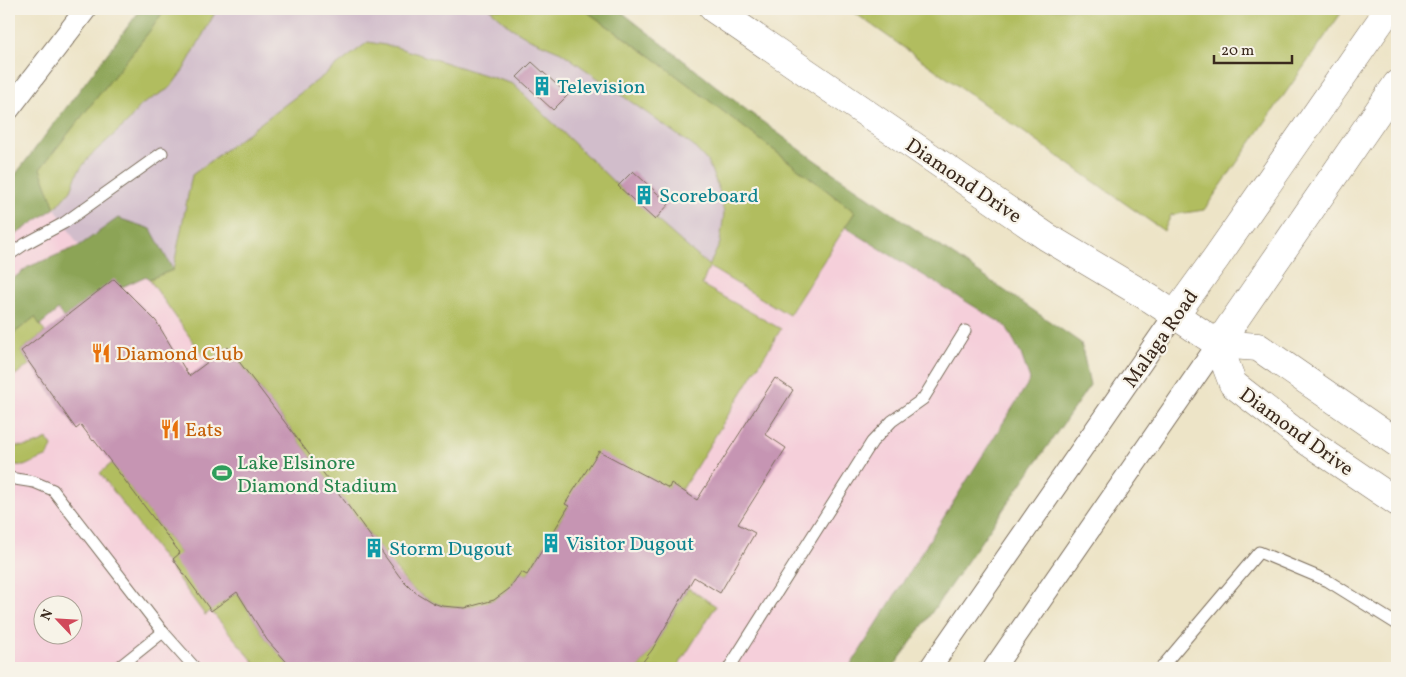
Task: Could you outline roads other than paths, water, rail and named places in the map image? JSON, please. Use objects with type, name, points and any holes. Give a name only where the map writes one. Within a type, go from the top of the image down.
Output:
[{"type":"street","points":[[9,109],[86,9]]},
{"type":"street","name":"Diamond Drive","points":[[714,9],[1047,237],[1218,344],[1258,346],[1397,444]]},
{"type":"street","name":"Malaga Road","points":[[930,668],[1390,9]]},
{"type":"street","points":[[994,668],[1397,84]]},
{"type":"street","name":"Diamond Drive","points":[[1218,344],[1233,384],[1304,439],[1397,502]]},
{"type":"lane","points":[[9,255],[64,223],[162,153]]},
{"type":"lane","points":[[729,668],[872,442],[892,422],[923,399],[965,331]]},
{"type":"lane","points":[[9,478],[34,482],[53,490],[163,632],[195,668]]},
{"type":"lane","points":[[1161,668],[1259,552],[1328,581],[1397,624]]},
{"type":"lane","points":[[118,668],[163,632]]},
{"type":"place","name":"Television","points":[[542,86]]},
{"type":"place","name":"Scoreboard","points":[[644,195]]},
{"type":"place","name":"Diamond Club","points":[[101,353]]},
{"type":"place","name":"Eats","points":[[170,429]]},
{"type":"place","name":"Lake Elsinore Diamond Stadium","points":[[222,473]]},
{"type":"place","name":"Visitor Dugout","points":[[551,543]]},
{"type":"place","name":"Storm Dugout","points":[[374,548]]}]
